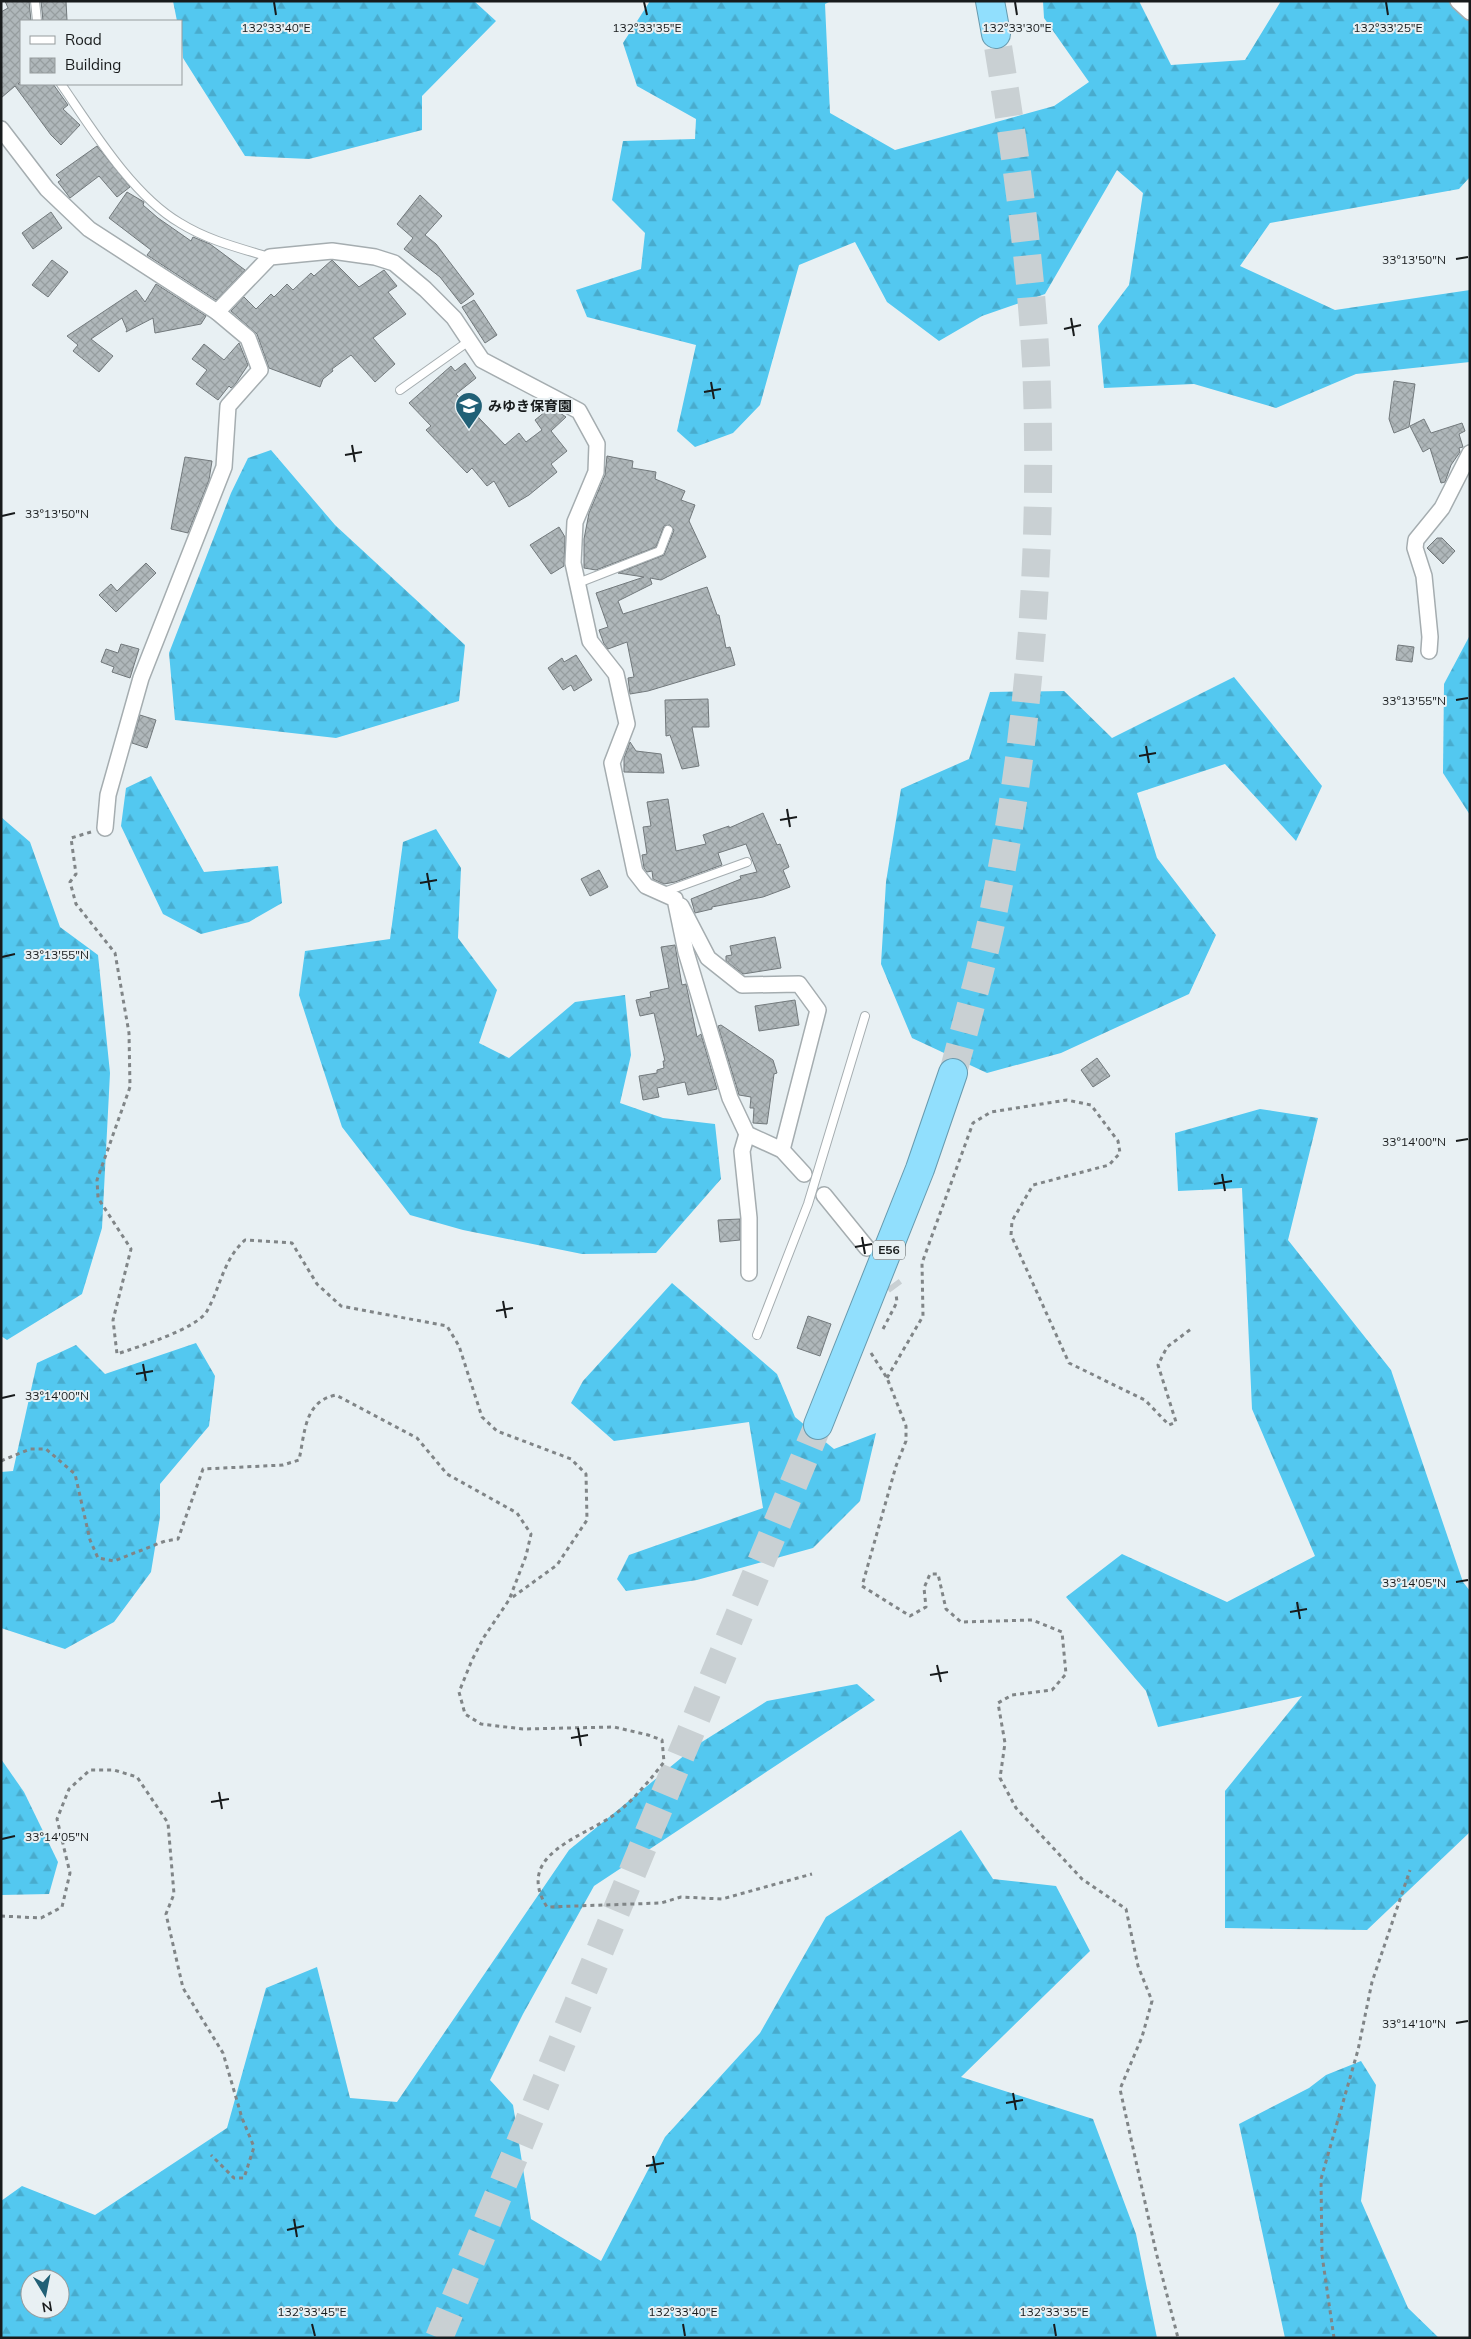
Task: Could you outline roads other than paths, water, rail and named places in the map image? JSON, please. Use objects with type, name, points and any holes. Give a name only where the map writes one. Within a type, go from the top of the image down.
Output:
[{"type":"highway","points":[[990,1],[996,34]]},
{"type":"highway","name":"E56","points":[[818,1425],[920,1169],[953,1073]]},
{"type":"street","points":[[1458,1],[1470,12]]},
{"type":"street","points":[[1,129],[47,189],[88,229],[217,312],[248,338],[260,370],[228,406],[224,466],[141,678],[108,795],[105,828]]},
{"type":"street","points":[[217,312],[270,257],[332,251],[394,263],[454,318],[482,360],[579,411],[597,444],[596,472],[575,522],[573,564],[590,641],[616,674],[627,724],[612,763],[636,872],[646,886],[668,896],[683,908],[708,958],[742,985],[799,984],[818,1010],[782,1150]]},
{"type":"street","points":[[1429,651],[1430,637],[1424,576],[1415,548],[1416,540],[1442,508],[1470,453]]},
{"type":"street","points":[[668,896],[730,1098],[747,1134],[782,1150],[804,1174]]},
{"type":"street","points":[[747,1134],[742,1152],[749,1218],[749,1274]]},
{"type":"street","points":[[824,1194],[867,1248]]},
{"type":"lane","points":[[35,1],[37,20]]},
{"type":"lane","points":[[62,85],[98,137],[148,199],[180,223],[222,243],[270,257]]},
{"type":"lane","points":[[400,390],[469,341]]},
{"type":"lane","points":[[578,583],[660,551],[668,530]]},
{"type":"lane","points":[[668,896],[747,862]]},
{"type":"lane","points":[[757,1335],[808,1204],[865,1016]]},
{"type":"tunnel","points":[[953,1073],[985,950],[1006,842],[1017,775],[1025,706],[1032,638],[1036,569],[1038,432],[1036,364],[1030,281],[1021,199],[996,34]]},
{"type":"tunnel","points":[[879,1265],[896,1288]]},
{"type":"tunnel","points":[[439,2338],[818,1425]]},
{"type":"place","name":"みゆき保育園","points":[[469,430]]}]
